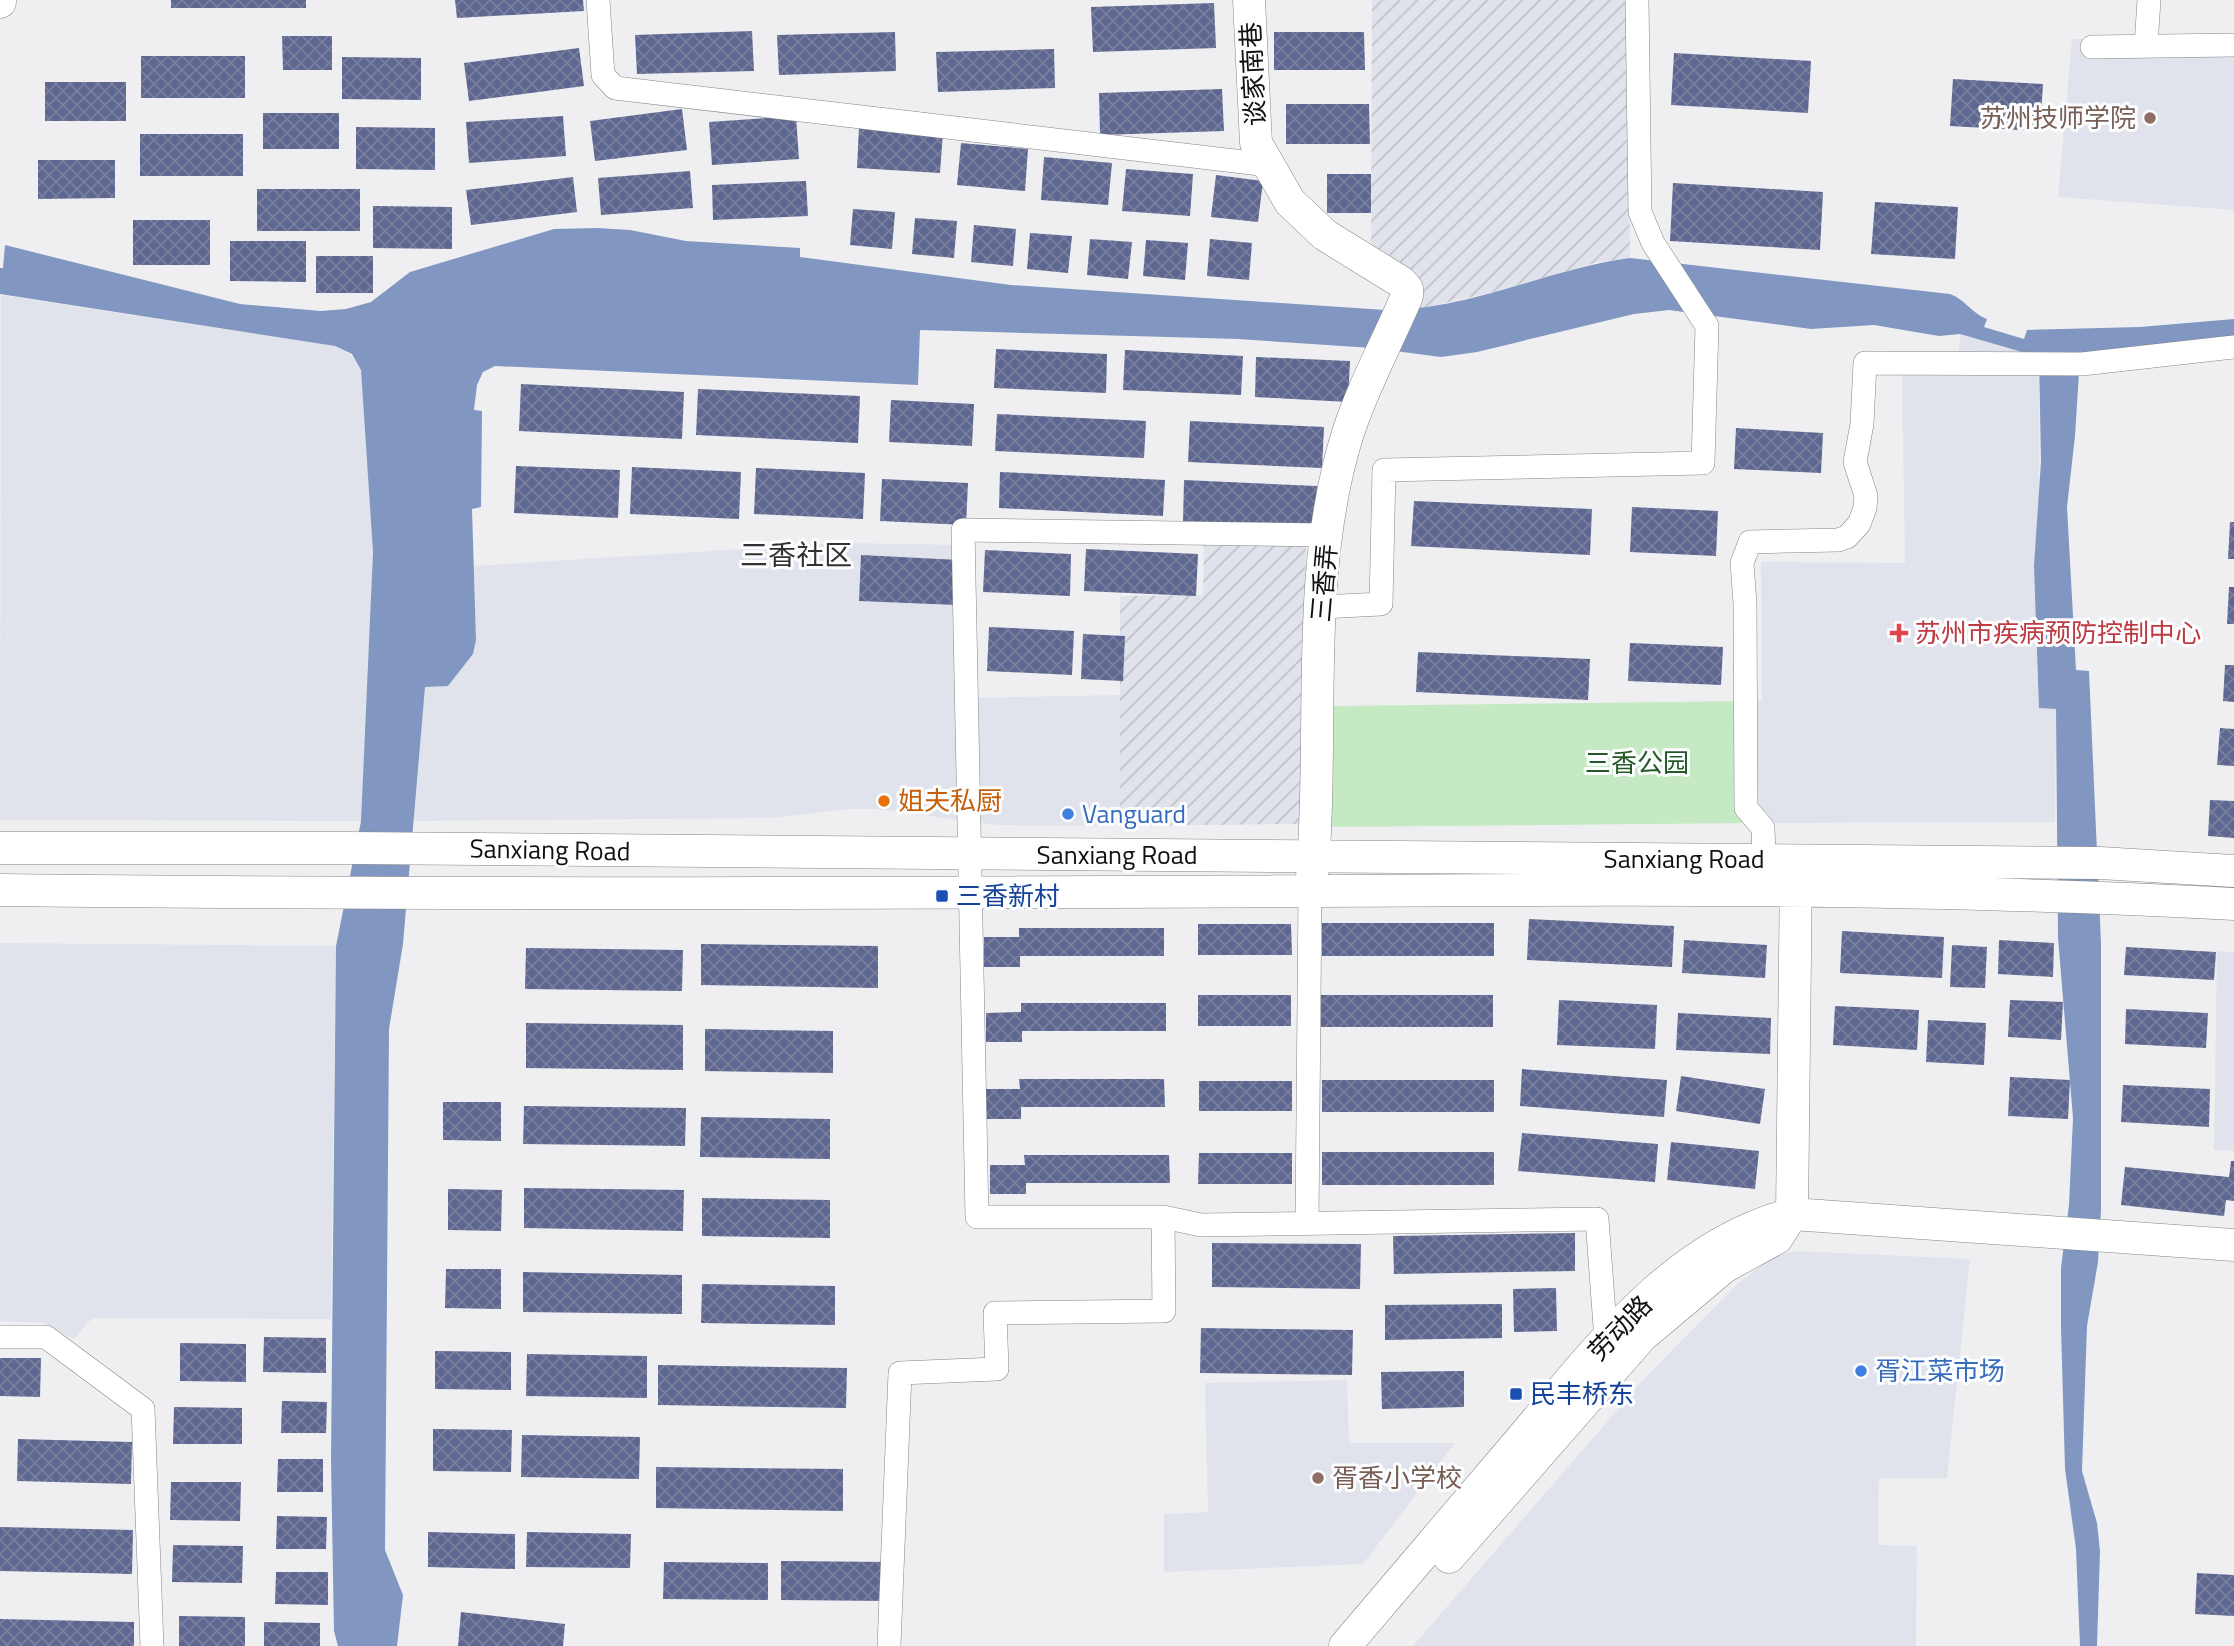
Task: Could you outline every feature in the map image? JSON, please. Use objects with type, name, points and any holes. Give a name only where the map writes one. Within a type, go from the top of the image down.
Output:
[{"type":"main road","name":"谈家南巷","points":[[1249,0],[1256,143],[1290,202],[1325,235],[1401,282],[1407,293]]},
{"type":"main road","name":"三香弄","points":[[1310,891],[1314,856],[1321,607],[1331,507],[1348,433],[1407,293]]},
{"type":"main road","name":"Sanxiang Road","points":[[0,848],[349,848],[1764,859],[1796,875],[2047,895],[2234,904]]},
{"type":"main road","name":"Sanxiang Road","points":[[0,890],[340,894],[1310,891],[1796,875],[2052,862],[2234,871]]},
{"type":"main road","points":[[1792,1214],[1796,875]]},
{"type":"main road","name":"劳动路","points":[[1373,1646],[1623,1355],[1711,1276],[1777,1238],[1792,1214]]},
{"type":"main road","name":"劳动路","points":[[1345,1646],[1606,1339],[1668,1281],[1713,1247],[1758,1224],[1792,1214],[2234,1245]]},
{"type":"street","points":[[598,0],[603,75],[615,88],[1269,165]]},
{"type":"street","points":[[1321,607],[1381,604],[1384,470],[1703,463],[1707,326],[1653,243],[1640,212],[1637,0]]},
{"type":"street","points":[[2146,47],[2148,0]]},
{"type":"street","points":[[2092,47],[2234,45]]},
{"type":"street","points":[[1764,859],[1763,828],[1746,808],[1745,603],[1742,563],[1750,542],[1838,540],[1847,537],[1859,524],[1866,496],[1855,462],[1862,424],[1865,363],[2081,364],[2234,347]]},
{"type":"street","points":[[1328,535],[963,530],[973,890],[977,1217],[1163,1217],[1200,1225],[1597,1219],[1606,1339]]},
{"type":"street","points":[[1307,1223],[1310,891]]},
{"type":"street","points":[[889,1646],[900,1373],[997,1369],[995,1313],[1164,1311],[1163,1217]]},
{"type":"street","points":[[0,1337],[46,1337],[143,1409],[152,1646]]},
{"type":"shaded area","points":[[1372,0],[1628,0],[1630,258],[1598,262],[1493,292],[1413,310],[1371,255]]},
{"type":"shaded area","name":"苏州技师学院","points":[[2234,37],[2234,210],[2058,197],[2072,39]]},
{"type":"shaded area","points":[[1,295],[335,346],[358,360],[361,370],[373,552],[361,821],[0,820]]},
{"type":"shaded area","name":"苏州市疾病预防控制中心","points":[[1960,334],[2039,357],[2039,708],[2056,708],[2055,822],[1752,823],[1749,701],[1762,701],[1761,562],[1905,563],[1902,372],[1958,372]]},
{"type":"shaded area","points":[[1204,539],[1306,543],[1301,824],[1120,826],[1120,596],[1203,595]]},
{"type":"shaded area","points":[[839,543],[967,545],[969,698],[1120,695],[1120,826],[998,825],[876,809],[848,809],[773,818],[412,821],[425,687],[448,686],[473,654],[476,640],[474,566]]},
{"type":"shaded area","points":[[0,943],[336,946],[331,1319],[92,1318],[74,1339],[44,1323],[0,1321]]},
{"type":"shaded area","points":[[2217,951],[2234,952],[2234,1151],[2214,1150]]},
{"type":"shaded area","points":[[1796,1251],[1970,1259],[1947,1478],[1879,1478],[1878,1545],[1917,1546],[1916,1646],[1413,1646],[1644,1379],[1736,1285],[1771,1258]]},
{"type":"shaded area","name":"胥香小学校","points":[[1347,1380],[1349,1443],[1455,1443],[1363,1564],[1164,1572],[1164,1514],[1208,1512],[1205,1383]]},
{"type":"green space","name":"三香公园","points":[[1749,701],[1752,823],[1328,827],[1332,706]]},
{"type":"water","points":[[554,229],[630,230],[686,241],[800,248],[800,257],[1011,285],[1385,310],[1447,303],[1599,263],[1630,258],[1950,294],[1987,319],[1984,327],[2024,339],[2027,330],[2140,327],[2234,319],[2234,342],[2080,357],[2067,507],[2076,670],[2089,671],[2101,943],[2101,1210],[2098,1262],[2087,1326],[2082,1471],[2097,1523],[2100,1551],[2097,1646],[2080,1646],[2076,1549],[2065,1469],[2061,1268],[2069,1205],[2073,1118],[2058,938],[2056,709],[2039,708],[2034,566],[2041,461],[2039,357],[1960,334],[1939,336],[1874,325],[1811,329],[1669,310],[1634,314],[1477,352],[1441,357],[1372,348],[1238,339],[920,330],[918,385],[495,366],[483,372],[477,385],[474,410],[482,411],[481,507],[472,509],[476,640],[473,654],[448,686],[425,687],[403,944],[389,1029],[385,1550],[403,1595],[397,1646],[338,1646],[334,1631],[331,1460],[336,946],[361,821],[373,552],[361,370],[352,354],[335,346],[0,294],[0,268],[3,268],[5,245],[240,304],[321,311],[346,309],[371,302],[410,272]]},
{"type":"building","points":[[171,0],[306,0],[306,8],[171,8]]},
{"type":"building","points":[[455,0],[583,0],[584,11],[457,18]]},
{"type":"building","points":[[1214,3],[1216,48],[1093,52],[1091,7]]},
{"type":"building","points":[[752,31],[754,71],[637,74],[635,35]]},
{"type":"building","points":[[895,32],[896,71],[779,75],[777,35]]},
{"type":"building","points":[[1274,32],[1364,32],[1365,70],[1274,70]]},
{"type":"building","points":[[282,36],[332,36],[332,70],[283,70]]},
{"type":"building","points":[[579,48],[584,86],[469,101],[464,63]]},
{"type":"building","points":[[1054,49],[1055,88],[938,92],[936,52]]},
{"type":"building","points":[[1674,53],[1811,61],[1808,113],[1671,105]]},
{"type":"building","points":[[141,56],[245,56],[245,98],[141,98]]},
{"type":"building","points":[[342,57],[421,58],[421,100],[342,99]]},
{"type":"building","points":[[1953,79],[2043,84],[2040,131],[1950,126]]},
{"type":"building","points":[[45,82],[126,82],[126,121],[45,121]]},
{"type":"building","points":[[1222,89],[1224,131],[1100,135],[1099,93]]},
{"type":"building","points":[[1286,104],[1369,104],[1370,144],[1286,144]]},
{"type":"building","points":[[682,109],[687,150],[595,161],[590,121]]},
{"type":"building","points":[[263,113],[339,113],[339,149],[263,149]]},
{"type":"building","points":[[563,116],[566,156],[469,163],[466,122]]},
{"type":"building","points":[[796,116],[799,159],[712,165],[709,122]]},
{"type":"building","points":[[356,127],[435,128],[435,170],[356,169]]},
{"type":"building","points":[[859,127],[943,132],[940,173],[857,168]]},
{"type":"building","points":[[140,134],[243,134],[243,176],[140,176]]},
{"type":"building","points":[[961,143],[1028,149],[1025,191],[957,185]]},
{"type":"building","points":[[1044,157],[1112,163],[1108,205],[1041,200]]},
{"type":"building","points":[[38,160],[115,160],[115,198],[38,199]]},
{"type":"building","points":[[1126,169],[1193,174],[1190,216],[1122,211]]},
{"type":"building","points":[[690,171],[693,208],[601,215],[598,178]]},
{"type":"building","points":[[1327,174],[1371,174],[1371,213],[1327,213]]},
{"type":"building","points":[[1216,175],[1263,181],[1258,222],[1211,217]]},
{"type":"building","points":[[573,177],[577,212],[471,225],[466,190]]},
{"type":"building","points":[[806,181],[808,216],[713,220],[712,185]]},
{"type":"building","points":[[1673,183],[1823,192],[1820,250],[1670,241]]},
{"type":"building","points":[[257,189],[360,189],[360,231],[257,231]]},
{"type":"building","points":[[1875,202],[1958,207],[1955,259],[1871,254]]},
{"type":"building","points":[[373,206],[452,207],[452,249],[373,248]]},
{"type":"building","points":[[853,209],[895,212],[892,249],[850,245]]},
{"type":"building","points":[[915,218],[957,221],[954,258],[912,254]]},
{"type":"building","points":[[133,220],[210,220],[210,265],[133,265]]},
{"type":"building","points":[[974,225],[1016,229],[1013,266],[971,262]]},
{"type":"building","points":[[1030,233],[1072,236],[1068,273],[1027,269]]},
{"type":"building","points":[[1090,239],[1132,242],[1128,279],[1087,275]]},
{"type":"building","points":[[1210,239],[1252,243],[1249,280],[1207,276]]},
{"type":"building","points":[[1146,240],[1188,243],[1185,280],[1143,276]]},
{"type":"building","points":[[230,241],[306,241],[306,282],[230,281]]},
{"type":"building","points":[[316,256],[373,256],[373,293],[316,293]]},
{"type":"building","points":[[996,349],[1107,354],[1106,393],[994,388]]},
{"type":"building","points":[[1125,350],[1243,356],[1241,395],[1123,390]]},
{"type":"building","points":[[1256,357],[1350,361],[1348,402],[1255,397]]},
{"type":"building","points":[[521,384],[684,392],[682,439],[519,431]]},
{"type":"building","points":[[698,389],[860,396],[858,443],[696,435]]},
{"type":"building","points":[[891,400],[974,404],[972,446],[889,442]]},
{"type":"building","points":[[997,414],[1146,421],[1144,458],[995,451]]},
{"type":"building","points":[[1190,421],[1324,427],[1322,468],[1188,462]]},
{"type":"building","points":[[1736,428],[1823,433],[1821,473],[1734,469]]},
{"type":"building","points":[[516,466],[620,470],[618,518],[514,513]]},
{"type":"building","points":[[632,467],[741,472],[739,519],[630,514]]},
{"type":"building","points":[[756,468],[865,473],[863,519],[754,514]]},
{"type":"building","points":[[1000,472],[1165,480],[1163,516],[999,508]]},
{"type":"building","points":[[882,479],[968,483],[966,525],[880,521]]},
{"type":"building","points":[[1184,480],[1317,486],[1315,529],[1183,523]]},
{"type":"building","points":[[1414,501],[1592,509],[1590,555],[1411,546]]},
{"type":"building","points":[[1632,507],[1718,511],[1716,556],[1630,552]]},
{"type":"building","points":[[2230,522],[2234,522],[2234,559],[2228,559]]},
{"type":"building","points":[[1086,549],[1198,554],[1196,596],[1084,591]]},
{"type":"building","points":[[985,550],[1071,554],[1070,596],[983,592]]},
{"type":"building","points":[[861,555],[959,560],[957,605],[859,601]]},
{"type":"building","points":[[2229,587],[2234,587],[2234,624],[2227,624]]},
{"type":"building","points":[[989,627],[1074,631],[1072,675],[987,671]]},
{"type":"building","points":[[1083,634],[1125,636],[1123,681],[1081,679]]},
{"type":"building","points":[[1630,643],[1723,647],[1721,685],[1628,681]]},
{"type":"building","points":[[1418,652],[1590,659],[1588,700],[1416,692]]},
{"type":"building","points":[[2225,665],[2234,665],[2234,702],[2223,701]]},
{"type":"building","points":[[2220,728],[2234,729],[2234,766],[2217,765]]},
{"type":"building","points":[[2210,800],[2234,801],[2234,838],[2208,836]]},
{"type":"building","points":[[1529,919],[1674,926],[1672,967],[1527,960]]},
{"type":"building","points":[[1322,923],[1494,923],[1494,956],[1322,956]]},
{"type":"building","points":[[1198,924],[1291,924],[1292,955],[1198,955]]},
{"type":"building","points":[[1019,928],[1164,928],[1164,956],[1020,956],[1020,967],[984,967],[984,937],[1019,937]]},
{"type":"building","points":[[1842,931],[1944,937],[1942,978],[1840,973]]},
{"type":"building","points":[[1684,940],[1767,945],[1765,978],[1682,973]]},
{"type":"building","points":[[1999,940],[2054,943],[2053,977],[1998,974]]},
{"type":"building","points":[[701,944],[878,946],[878,988],[701,985]]},
{"type":"building","points":[[1952,945],[1987,947],[1985,988],[1950,987]]},
{"type":"building","points":[[2126,947],[2216,952],[2214,980],[2124,975]]},
{"type":"building","points":[[526,948],[683,950],[682,991],[525,989]]},
{"type":"building","points":[[1198,995],[1291,995],[1291,1026],[1198,1026]]},
{"type":"building","points":[[1321,995],[1493,995],[1493,1027],[1321,1027]]},
{"type":"building","points":[[1559,1000],[1657,1005],[1655,1049],[1557,1045]]},
{"type":"building","points":[[2010,1000],[2063,1002],[2061,1040],[2008,1037]]},
{"type":"building","points":[[1021,1003],[1166,1003],[1166,1031],[1022,1031],[1022,1042],[986,1042],[986,1013],[1021,1012]]},
{"type":"building","points":[[1835,1006],[1919,1010],[1917,1050],[1833,1045]]},
{"type":"building","points":[[2126,1009],[2208,1013],[2206,1048],[2125,1044]]},
{"type":"building","points":[[1678,1013],[1771,1018],[1770,1054],[1676,1050]]},
{"type":"building","points":[[1928,1020],[1986,1023],[1984,1065],[1926,1062]]},
{"type":"building","points":[[526,1023],[683,1025],[683,1070],[526,1068]]},
{"type":"building","points":[[705,1029],[833,1031],[833,1073],[705,1071]]},
{"type":"building","points":[[1522,1069],[1667,1080],[1664,1117],[1520,1106]]},
{"type":"building","points":[[1681,1076],[1765,1089],[1760,1124],[1676,1111]]},
{"type":"building","points":[[2010,1077],[2070,1080],[2068,1119],[2008,1116]]},
{"type":"building","points":[[1019,1079],[1164,1079],[1165,1107],[1021,1107],[1021,1119],[985,1119],[985,1089],[1020,1089]]},
{"type":"building","points":[[1322,1080],[1494,1080],[1494,1112],[1322,1112]]},
{"type":"building","points":[[1199,1081],[1292,1081],[1292,1111],[1199,1111]]},
{"type":"building","points":[[2123,1085],[2210,1089],[2209,1127],[2121,1122]]},
{"type":"building","points":[[443,1102],[501,1102],[501,1141],[443,1140]]},
{"type":"building","points":[[524,1106],[686,1108],[685,1146],[523,1144]]},
{"type":"building","points":[[701,1117],[830,1119],[830,1159],[700,1157]]},
{"type":"building","points":[[1522,1133],[1658,1144],[1655,1182],[1518,1171]]},
{"type":"building","points":[[1671,1142],[1759,1151],[1755,1189],[1667,1180]]},
{"type":"building","points":[[1322,1152],[1494,1152],[1494,1185],[1322,1185]]},
{"type":"building","points":[[1199,1153],[1292,1153],[1292,1184],[1198,1184]]},
{"type":"building","points":[[1024,1155],[1169,1155],[1170,1183],[1026,1183],[1026,1194],[990,1194],[990,1165],[1025,1165]]},
{"type":"building","points":[[2231,1161],[2234,1161],[2234,1201],[2226,1200],[2224,1216],[2121,1205],[2125,1167],[2229,1177]]},
{"type":"building","points":[[524,1188],[684,1190],[683,1231],[524,1228]]},
{"type":"building","points":[[448,1189],[502,1190],[501,1231],[448,1230]]},
{"type":"building","points":[[702,1198],[830,1200],[830,1238],[702,1236]]},
{"type":"building","points":[[1575,1233],[1575,1271],[1394,1274],[1393,1236]]},
{"type":"building","points":[[1212,1243],[1361,1244],[1360,1289],[1212,1287]]},
{"type":"building","points":[[446,1269],[501,1269],[501,1309],[445,1308]]},
{"type":"building","points":[[523,1272],[682,1275],[682,1314],[523,1312]]},
{"type":"building","points":[[702,1284],[835,1286],[835,1325],[701,1323]]},
{"type":"building","points":[[1556,1288],[1557,1331],[1514,1332],[1513,1289]]},
{"type":"building","points":[[1502,1304],[1502,1338],[1385,1340],[1385,1305]]},
{"type":"building","points":[[1201,1328],[1353,1330],[1352,1375],[1200,1373]]},
{"type":"building","points":[[264,1337],[326,1338],[326,1373],[263,1372]]},
{"type":"building","points":[[180,1343],[246,1344],[246,1382],[180,1381]]},
{"type":"building","points":[[435,1351],[511,1352],[511,1390],[435,1389]]},
{"type":"building","points":[[527,1354],[647,1356],[647,1398],[526,1396]]},
{"type":"building","points":[[0,1358],[41,1358],[40,1397],[0,1396]]},
{"type":"building","points":[[658,1365],[847,1368],[846,1408],[658,1405]]},
{"type":"building","points":[[1464,1371],[1464,1407],[1382,1409],[1381,1372]]},
{"type":"building","points":[[282,1401],[327,1402],[326,1433],[281,1433]]},
{"type":"building","points":[[174,1407],[242,1408],[242,1444],[173,1444]]},
{"type":"building","points":[[433,1429],[512,1430],[511,1472],[433,1471]]},
{"type":"building","points":[[522,1435],[640,1437],[639,1479],[521,1477]]},
{"type":"building","points":[[18,1439],[132,1442],[131,1484],[17,1481]]},
{"type":"building","points":[[278,1459],[323,1459],[323,1492],[277,1492]]},
{"type":"building","points":[[656,1467],[843,1469],[843,1511],[656,1508]]},
{"type":"building","points":[[171,1482],[241,1482],[240,1521],[170,1520]]},
{"type":"building","points":[[277,1516],[327,1517],[326,1549],[276,1549]]},
{"type":"building","points":[[0,1527],[133,1530],[132,1574],[0,1571]]},
{"type":"building","points":[[428,1532],[515,1534],[515,1569],[428,1567]]},
{"type":"building","points":[[527,1532],[631,1534],[630,1568],[526,1567]]},
{"type":"building","points":[[173,1545],[243,1546],[242,1583],[172,1582]]},
{"type":"building","points":[[781,1561],[889,1562],[888,1601],[781,1600]]},
{"type":"building","points":[[664,1562],[768,1563],[768,1600],[663,1599]]},
{"type":"building","points":[[276,1572],[328,1572],[328,1605],[275,1604]]},
{"type":"building","points":[[2197,1573],[2234,1575],[2234,1616],[2195,1614]]},
{"type":"building","points":[[461,1612],[565,1624],[563,1646],[458,1646]]},
{"type":"building","points":[[179,1616],[245,1617],[245,1646],[179,1646]]},
{"type":"building","points":[[0,1619],[134,1622],[134,1646],[0,1646]]},
{"type":"building","points":[[264,1622],[320,1623],[320,1646],[264,1646]]},
{"type":"place","name":"苏州技师学院","points":[[2150,118]]},
{"type":"place","name":"苏州市疾病预防控制中心","points":[[1899,633]]},
{"type":"place","name":"姐夫私厨","points":[[884,801]]},
{"type":"place","name":"Vanguard","points":[[1068,814]]},
{"type":"place","name":"三香新村","points":[[942,896]]},
{"type":"place","name":"胥江菜市场","points":[[1861,1371]]},
{"type":"place","name":"民丰桥东","points":[[1516,1394]]},
{"type":"place","name":"胥香小学校","points":[[1318,1478]]},
{"type":"district","name":"三香社区","points":[[796,555]]}]
